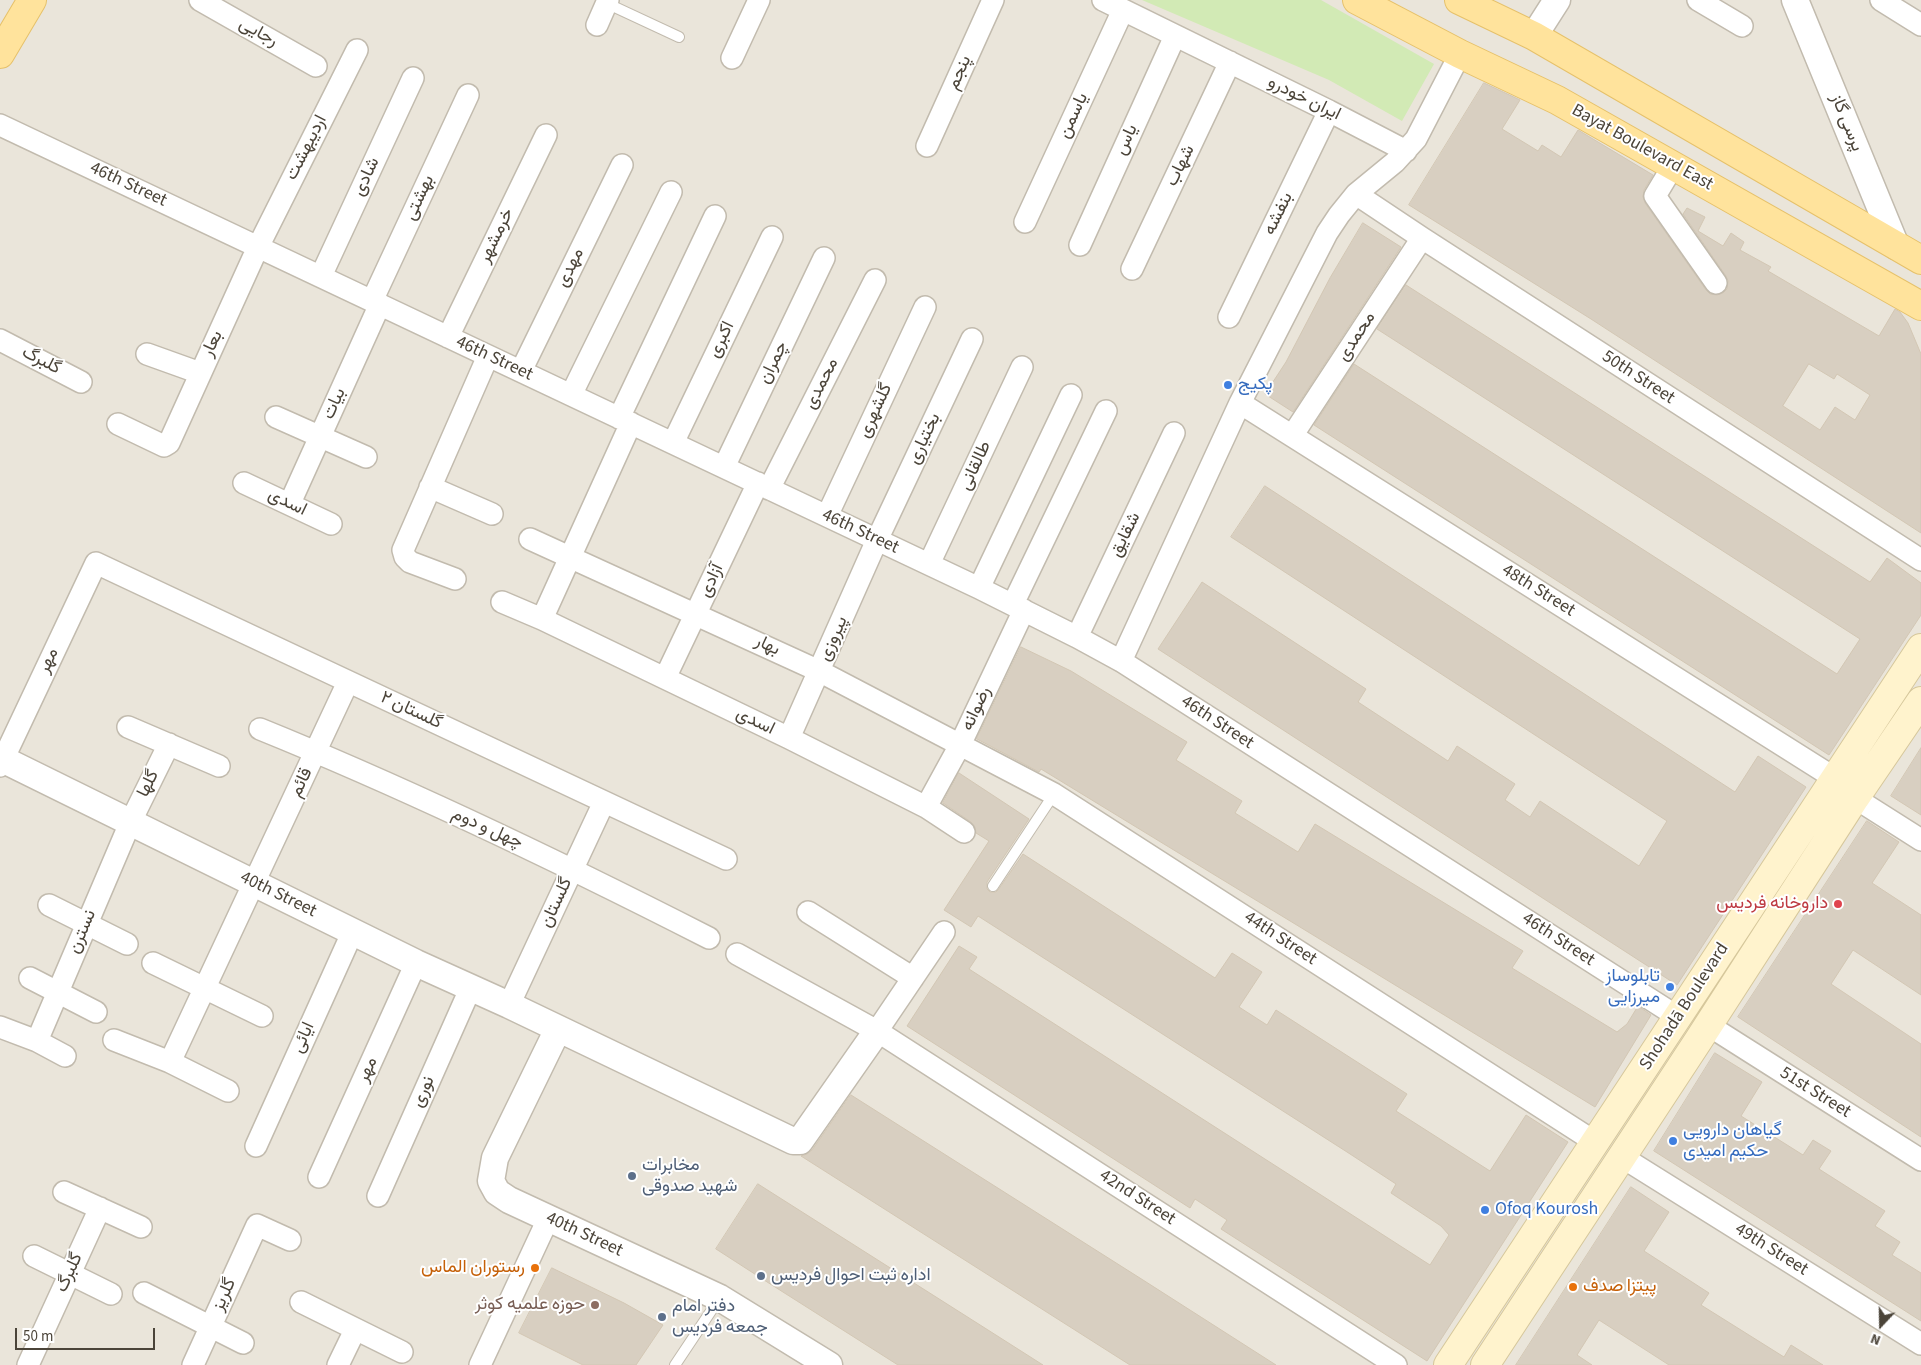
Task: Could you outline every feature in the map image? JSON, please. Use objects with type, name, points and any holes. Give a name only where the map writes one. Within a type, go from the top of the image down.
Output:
[{"type":"main road","points":[[0,54],[32,0]]},
{"type":"main road","name":"Bayat Boulevard East","points":[[1357,0],[1460,54],[1557,100],[1921,306]]},
{"type":"main road","points":[[1459,0],[1534,36],[1921,260]]},
{"type":"main road","name":"Shohadā Boulevard","points":[[1484,1365],[1708,1025],[1845,788],[1921,648]]},
{"type":"main road","name":"Shohadā Boulevard","points":[[1448,1365],[1678,1017],[1845,788],[1921,702]]},
{"type":"street","name":"رجایی","points":[[200,0],[316,66]]},
{"type":"street","points":[[732,58],[759,0]]},
{"type":"street","name":"پنجم","points":[[927,146],[993,0]]},
{"type":"street","name":"ایران خودرو","points":[[1102,0],[1406,151]]},
{"type":"street","points":[[1534,36],[1557,0]]},
{"type":"street","points":[[1698,0],[1742,26]]},
{"type":"street","name":"پرسی گاز","points":[[1795,0],[1896,246]]},
{"type":"street","points":[[1881,0],[1921,25]]},
{"type":"street","points":[[597,25],[607,2]]},
{"type":"street","name":"یاسمن","points":[[1025,222],[1123,10]]},
{"type":"street","name":"یاس","points":[[1080,245],[1175,36]]},
{"type":"street","name":"اردیبهشت","points":[[258,246],[357,50]]},
{"type":"street","points":[[1120,661],[1240,403],[1327,233],[1356,194],[1406,151],[1416,139],[1460,54]]},
{"type":"street","name":"شهاب","points":[[1132,269],[1230,62]]},
{"type":"street","name":"شادی","points":[[321,276],[414,78]]},
{"type":"street","name":"بهشتی","points":[[376,302],[468,95]]},
{"type":"street","name":"بنفشه","points":[[1229,317],[1328,111]]},
{"type":"street","name":"46th Street","points":[[0,124],[929,564],[1077,637],[1120,661],[1678,1017]]},
{"type":"street","name":"خرمشهر","points":[[448,337],[546,135]]},
{"type":"street","name":"مهدی","points":[[521,371],[622,165]]},
{"type":"street","points":[[1673,166],[1656,196],[1716,283]]},
{"type":"street","points":[[571,395],[671,192]]},
{"type":"street","name":"50th Street","points":[[1356,194],[1921,560]]},
{"type":"street","points":[[542,619],[625,420],[715,216]]},
{"type":"street","name":"اکبری","points":[[673,443],[772,237]]},
{"type":"street","name":"محمدی","points":[[1292,436],[1422,238]]},
{"type":"street","name":"بعار","points":[[118,424],[164,446],[169,443],[258,246]]},
{"type":"street","name":"چمران","points":[[724,467],[824,258]]},
{"type":"street","name":"محمدی","points":[[764,486],[875,280]]},
{"type":"street","name":"بیات","points":[[290,503],[376,302]]},
{"type":"street","name":"گلشهری","points":[[826,516],[926,307]]},
{"type":"street","name":"بختیاری","points":[[877,540],[972,339]]},
{"type":"street","name":"گلبرگ","points":[[0,340],[81,382]]},
{"type":"street","points":[[147,354],[200,374]]},
{"type":"street","points":[[455,579],[410,562],[405,557],[403,550],[488,356]]},
{"type":"street","name":"طالقانی","points":[[929,564],[1022,367]]},
{"type":"street","points":[[979,588],[1071,395]]},
{"type":"street","name":"48th Street","points":[[1240,403],[1845,788],[1921,840]]},
{"type":"street","name":"رضوانه","points":[[926,807],[960,745],[1106,412]]},
{"type":"street","points":[[276,417],[366,457]]},
{"type":"street","name":"شقایق","points":[[1077,637],[1174,433]]},
{"type":"street","name":"اسدی","points":[[244,482],[331,524]]},
{"type":"street","name":"آزادی","points":[[665,678],[764,486]]},
{"type":"street","points":[[430,487],[492,514]]},
{"type":"street","name":"بهار","points":[[530,539],[819,671],[960,745]]},
{"type":"street","name":"پیروزی","points":[[789,738],[877,540]]},
{"type":"street","name":"گلستان ۲","points":[[96,563],[726,859]]},
{"type":"street","name":"مهر","points":[[1,761],[96,563]]},
{"type":"street","name":"اسدی","points":[[502,602],[542,619],[789,738],[926,807],[964,832]]},
{"type":"street","name":"قائم","points":[[170,1062],[348,682]]},
{"type":"street","points":[[128,727],[219,766]]},
{"type":"street","name":"چهل و دوم","points":[[260,729],[316,752],[573,868],[709,938]]},
{"type":"street","name":"گلها","points":[[130,823],[168,744]]},
{"type":"street","name":"44th Street","points":[[960,745],[1054,794],[1595,1142]]},
{"type":"street","name":"40th Street","points":[[1,761],[416,963],[471,987],[792,1141],[800,1141],[877,1031]]},
{"type":"street","name":"گلستان","points":[[509,1005],[604,802]]},
{"type":"street","name":"نسترن","points":[[37,1042],[130,823]]},
{"type":"street","points":[[49,905],[127,944]]},
{"type":"street","points":[[808,912],[913,978]]},
{"type":"street","name":"ایائی","points":[[256,1146],[353,931]]},
{"type":"street","points":[[737,954],[877,1031],[944,932]]},
{"type":"street","points":[[153,963],[262,1016]]},
{"type":"street","name":"مهر","points":[[319,1177],[416,963]]},
{"type":"street","points":[[30,978],[96,1012]]},
{"type":"street","name":"نوری","points":[[378,1196],[471,987]]},
{"type":"street","name":"51st Street","points":[[1708,1025],[1921,1160]]},
{"type":"street","points":[[0,1027],[65,1056]]},
{"type":"street","name":"40th Street","points":[[558,1029],[495,1158],[490,1181],[496,1192],[548,1219],[720,1298],[829,1365]]},
{"type":"street","name":"42nd Street","points":[[877,1031],[1396,1365]]},
{"type":"street","points":[[114,1040],[170,1062],[228,1091]]},
{"type":"street","name":"49th Street","points":[[1622,1157],[1921,1344]]},
{"type":"street","points":[[64,1192],[141,1226]]},
{"type":"street","name":"گلبرگ","points":[[28,1365],[100,1208]]},
{"type":"street","points":[[480,1365],[548,1219]]},
{"type":"street","name":"گلریز","points":[[193,1365],[257,1225],[290,1240]]},
{"type":"street","points":[[34,1256],[111,1294]]},
{"type":"street","points":[[144,1293],[243,1343]]},
{"type":"street","points":[[302,1302],[402,1352]]},
{"type":"street","points":[[338,1365],[355,1330]]},
{"type":"lane","points":[[607,2],[679,37]]},
{"type":"lane","points":[[993,886],[1054,794]]},
{"type":"lane","points":[[675,1365],[720,1298]]},
{"type":"shaded area","points":[[0,0],[1921,0],[1921,1365],[0,1365]]},
{"type":"green space","points":[[1142,0],[1321,0],[1434,64],[1402,121],[1329,80]]},
{"type":"building","points":[[1484,83],[1520,100],[1502,129],[1538,151],[1542,145],[1561,157],[1578,130],[1653,175],[1644,190],[1643,197],[1645,203],[1710,294],[1717,295],[1723,293],[1727,289],[1728,281],[1683,214],[1687,208],[1705,217],[1698,231],[1723,246],[1731,233],[1744,242],[1740,250],[1771,267],[1768,271],[1879,336],[1895,309],[1900,312],[1908,323],[1921,354],[1921,533],[1591,319],[1409,205]],"holes":[[[1809,364],[1834,379],[1837,374],[1870,395],[1855,420],[1835,407],[1820,430],[1783,406]]]},
{"type":"building","points":[[1363,223],[1401,247],[1293,412],[1265,394],[1286,362],[1330,278]]},
{"type":"building","points":[[1406,285],[1870,582],[1887,558],[1921,583],[1921,615],[1829,755],[1314,425],[1354,364],[1837,674],[1860,639],[1377,329]]},
{"type":"building","points":[[1265,486],[1735,792],[1758,756],[1806,787],[1677,985],[1158,649],[1202,582],[1366,689],[1358,702],[1448,761],[1457,746],[1515,784],[1505,800],[1530,817],[1540,801],[1639,866],[1667,821],[1231,537]]},
{"type":"building","points":[[1021,647],[1071,671],[1187,742],[1176,760],[1242,801],[1235,813],[1298,852],[1315,824],[1523,951],[1512,968],[1617,1032],[1627,1024],[1638,1006],[1651,1015],[1595,1107],[1041,769],[1039,772],[977,739]]},
{"type":"building","points":[[1921,748],[1921,815],[1891,796]]},
{"type":"building","points":[[959,773],[1029,819],[987,882],[987,889],[990,892],[998,890],[1023,854],[1215,978],[1232,953],[1262,972],[1239,1007],[1267,1025],[1276,1010],[1407,1094],[1396,1111],[1490,1171],[1526,1115],[1568,1142],[1427,1361],[1221,1229],[1227,1220],[1195,1199],[1190,1208],[907,1026],[959,946],[977,957],[969,969],[1430,1265],[1449,1235],[1441,1226],[1391,1193],[1396,1184],[1347,1152],[978,916],[971,927],[944,910],[989,841],[976,833],[975,827],[971,822],[943,803]]},
{"type":"building","points":[[1867,821],[1899,842],[1872,883],[1921,915],[1921,995],[1853,950],[1831,984],[1921,1044],[1921,1137],[1738,1017]]},
{"type":"building","points":[[1715,1053],[1762,1082],[1741,1116],[1803,1155],[1813,1140],[1831,1151],[1819,1169],[1885,1211],[1875,1226],[1900,1242],[1892,1255],[1921,1273],[1921,1321],[1654,1151]]},
{"type":"building","points":[[851,1095],[1276,1365],[1130,1365],[801,1156],[812,1150]]},
{"type":"building","points":[[758,1184],[1043,1365],[898,1365],[764,1280],[716,1249]]},
{"type":"building","points":[[1631,1187],[1669,1212],[1644,1251],[1709,1293],[1701,1305],[1784,1357],[1791,1345],[1823,1365],[1669,1365],[1599,1320],[1577,1355],[1592,1365],[1516,1365]]},
{"type":"building","points":[[552,1268],[624,1303],[663,1325],[636,1365],[583,1365],[519,1333]]},
{"type":"place","name":"پکیج","points":[[1228,385]]},
{"type":"place","name":"داروخانه فردیس","points":[[1838,904]]},
{"type":"place","name":"تابلوساز میرزایی","points":[[1670,987]]},
{"type":"place","name":"گیاهان دارویی حکیم امیدی","points":[[1673,1141]]},
{"type":"place","name":"مخابرات شهید صدوقی","points":[[632,1176]]},
{"type":"place","name":"Ofoq Kourosh","points":[[1485,1210]]},
{"type":"place","name":"رستوران الماس","points":[[535,1268]]},
{"type":"place","name":"اداره ثبت احوال فردیس","points":[[761,1276]]},
{"type":"place","name":"پیتزا صدف","points":[[1573,1287]]},
{"type":"place","name":"حوزه علمیه کوثر","points":[[595,1305]]},
{"type":"place","name":"دفتر امام جمعه فردیس","points":[[662,1317]]}]
